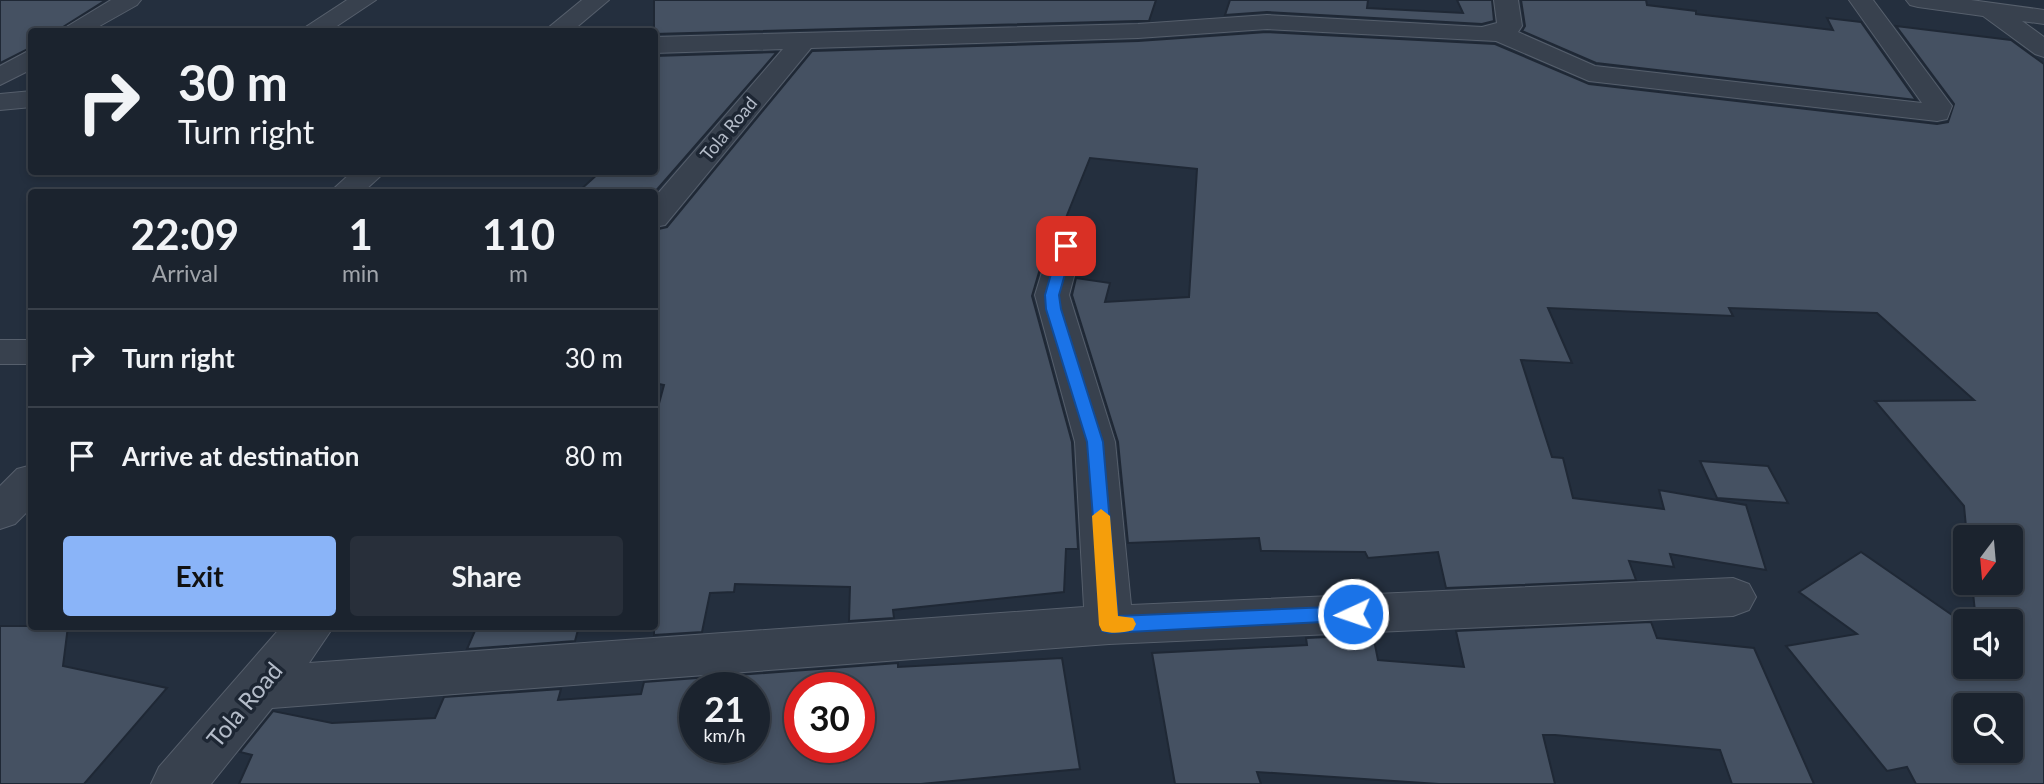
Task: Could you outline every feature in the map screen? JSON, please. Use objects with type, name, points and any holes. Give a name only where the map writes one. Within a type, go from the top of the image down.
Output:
[{"type":"street","points":[[77,28],[129,0]]},
{"type":"street","points":[[317,28],[364,0]]},
{"type":"street","points":[[560,28],[597,0]]},
{"type":"street","points":[[1499,33],[1510,26],[1506,0]]},
{"type":"street","points":[[658,45],[1138,31],[1267,22],[1499,33],[1589,73],[1639,81],[1937,113],[1938,106],[1861,0]]},
{"type":"street","points":[[1918,0],[2044,17]]},
{"type":"street","points":[[1991,10],[2044,49]]},
{"type":"street","name":"Tola Road","points":[[658,213],[803,41]]},
{"type":"street","points":[[0,77],[28,60]]},
{"type":"street","points":[[0,102],[28,99]]},
{"type":"street","points":[[349,189],[366,175]]},
{"type":"street","points":[[1066,246],[1052,295],[1095,442],[1109,625]]},
{"type":"street","points":[[0,352],[28,352]]},
{"type":"street","points":[[0,513],[28,485]]},
{"type":"street","points":[[259,688],[1109,625],[1733,597]]},
{"type":"street","name":"Tola Road","points":[[178,784],[308,630]]},
{"type":"building","points":[[0,0],[106,0],[61,28],[28,28],[28,49],[0,63]]},
{"type":"building","points":[[654,0],[1156,0],[1149,21],[658,34],[658,28],[654,28]]},
{"type":"building","points":[[1230,0],[1368,0],[1367,8],[1463,13],[1457,0],[1492,0],[1494,21],[1482,24],[1267,12],[1225,15]]},
{"type":"building","points":[[1521,0],[1646,0],[1647,5],[1696,11],[1696,14],[1833,30],[1827,18],[1861,22],[1916,100],[1596,63],[1522,31],[1525,26]]},
{"type":"building","points":[[1896,26],[2011,40],[2044,64],[2044,784],[1916,784],[1907,767],[1887,771],[1786,646],[1857,634],[1799,592],[1861,552],[1953,616],[1953,679],[2023,679],[2023,609],[1975,609],[1973,595],[2023,595],[2023,525],[1966,525],[1964,506],[1875,401],[1974,400],[1877,313],[1729,308],[1733,316],[1548,308],[1572,363],[1521,360],[1552,457],[1563,458],[1573,498],[1664,509],[1659,490],[1746,505],[1766,570],[1670,554],[1674,567],[1629,561],[1636,580],[1446,588],[1438,552],[1368,558],[1365,552],[1261,551],[1259,538],[1128,543],[1118,442],[1072,295],[1076,278],[1110,283],[1105,302],[1189,297],[1197,169],[1090,158],[1059,235],[1052,238],[1047,245],[1032,296],[1072,442],[1078,549],[1066,549],[1064,592],[893,610],[894,618],[849,621],[850,587],[735,584],[734,592],[710,593],[702,632],[654,635],[654,630],[658,630],[658,407],[664,385],[658,384],[658,229],[667,227],[812,51],[1138,41],[1267,32],[1495,44],[1589,84],[1937,124],[1948,122],[1954,104]]},
{"type":"building","points":[[777,52],[657,189],[581,189],[597,175],[658,175],[658,56]]},
{"type":"building","points":[[1700,461],[1768,466],[1788,503],[1717,498]]},
{"type":"building","points":[[1651,622],[1657,638],[1754,648],[1814,784],[1732,784],[1720,750],[1543,735],[1555,784],[1439,784],[1257,772],[1261,784],[1175,784],[1152,653],[1307,645],[1306,638],[1373,635],[1378,660],[1464,667],[1456,631]]},
{"type":"building","points":[[0,626],[28,626],[28,630],[68,630],[63,666],[167,688],[84,784],[0,784]]},
{"type":"building","points":[[475,630],[578,630],[575,641],[467,649]]},
{"type":"building","points":[[1062,658],[1080,769],[921,784],[239,784],[252,755],[240,752],[273,711],[332,723],[435,718],[444,697],[561,689],[558,700],[641,694],[644,682],[679,679],[679,763],[770,763],[770,673],[898,663],[898,667]]},
{"type":"slow traffic","points":[[1101,516],[1109,625],[1126,624]]},
{"type":"route","points":[[1066,246],[1052,295],[1095,442],[1109,625],[1353,614]]}]
